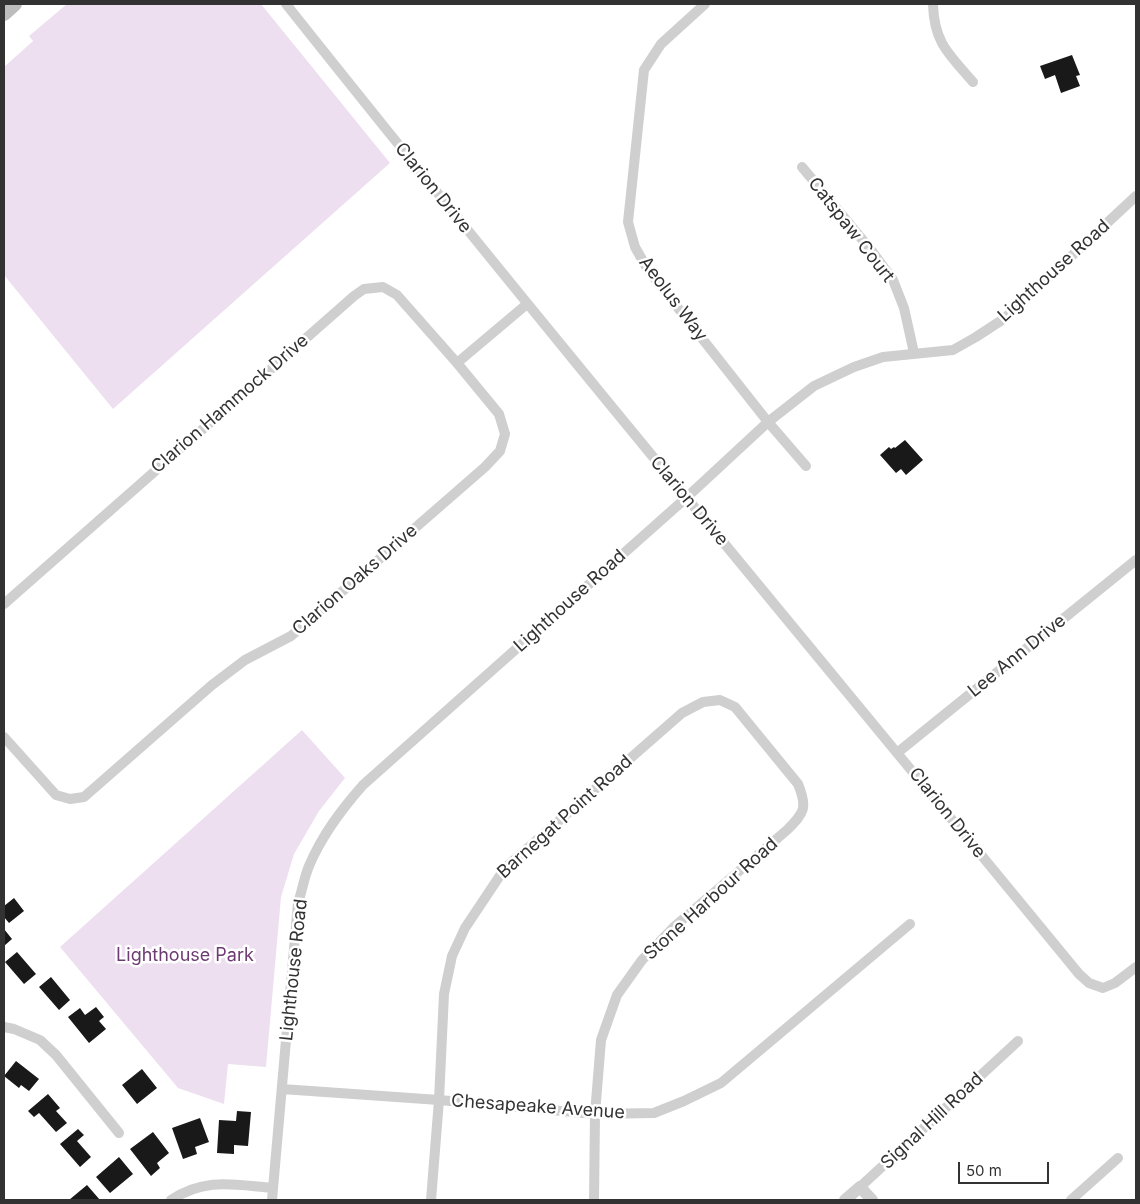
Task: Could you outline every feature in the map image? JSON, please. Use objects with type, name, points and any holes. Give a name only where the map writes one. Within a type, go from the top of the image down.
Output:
[{"type":"main road","points":[[4,14],[15,4]]},
{"type":"street","name":"Clarion Drive","points":[[286,4],[527,304],[1079,974],[1089,983],[1103,988],[1115,983],[1136,967]]},
{"type":"street","name":"Aeolus Way","points":[[704,4],[661,44],[644,70],[628,222],[635,247],[648,270],[768,422],[806,466]]},
{"type":"street","points":[[933,4],[933,18],[941,44],[973,82]]},
{"type":"street","name":"Catspaw Court","points":[[802,167],[871,250],[893,280],[904,308],[914,353]]},
{"type":"street","name":"Lighthouse Road","points":[[272,1200],[298,903],[309,867],[324,836],[340,811],[363,785],[686,498],[768,422],[814,386],[854,367],[883,357],[953,350],[1005,318],[1136,196]]},
{"type":"street","name":"Clarion Hammock Drive","points":[[4,604],[346,302],[364,289],[383,288],[397,295],[457,363]]},
{"type":"street","points":[[457,363],[527,304]]},
{"type":"street","name":"Clarion Oaks Drive","points":[[4,738],[56,795],[70,799],[84,797],[212,684],[245,660],[291,636],[485,467],[500,451],[505,434],[498,414],[457,363]]},
{"type":"street","name":"Lee Ann Drive","points":[[897,753],[1136,560]]},
{"type":"street","name":"Stone Harbour Road","points":[[594,1200],[595,1114],[601,1040],[617,995],[642,960],[675,926],[780,837],[801,816],[804,798],[798,784],[735,706],[720,700],[703,702],[682,713]]},
{"type":"street","name":"Barnegat Point Road","points":[[430,1200],[439,1100],[444,994],[452,956],[465,928],[505,868],[682,713]]},
{"type":"street","name":"Chesapeake Avenue","points":[[282,1089],[439,1100],[595,1114],[654,1113],[721,1083],[910,924]]},
{"type":"street","points":[[4,1027],[14,1029],[40,1040],[56,1055],[119,1133]]},
{"type":"street","name":"Signal Hill Road","points":[[845,1200],[1018,1041]]},
{"type":"street","points":[[1071,1200],[1118,1158]]},
{"type":"street","points":[[171,1200],[184,1192],[213,1183],[273,1188]]},
{"type":"street","points":[[860,1187],[872,1200]]},
{"type":"green space","points":[[67,4],[261,4],[390,163],[113,409],[4,275],[4,67],[33,41],[29,36]]},
{"type":"green space","name":"Lighthouse Park","points":[[302,730],[345,778],[319,811],[294,854],[281,897],[266,1067],[228,1064],[224,1104],[178,1088],[60,947]]},
{"type":"building","points":[[1072,55],[1080,75],[1076,76],[1080,86],[1061,93],[1055,75],[1045,79],[1040,66]]},
{"type":"building","points":[[905,440],[923,460],[906,475],[901,469],[896,473],[880,455],[889,447],[891,449],[895,448]]},
{"type":"building","points":[[14,898],[24,911],[9,923],[4,917],[4,906]]},
{"type":"building","points":[[4,929],[12,939],[4,946]]},
{"type":"building","points":[[17,952],[36,974],[24,984],[5,962]]},
{"type":"building","points":[[51,977],[70,1000],[59,1010],[39,987]]},
{"type":"building","points":[[96,1007],[104,1017],[99,1021],[106,1029],[89,1043],[68,1017],[80,1008],[85,1015]]},
{"type":"building","points":[[16,1061],[39,1079],[29,1091],[21,1085],[19,1088],[4,1076]]},
{"type":"building","points":[[142,1069],[157,1088],[137,1104],[122,1085]]},
{"type":"building","points":[[48,1094],[60,1108],[56,1111],[67,1123],[56,1132],[39,1113],[34,1117],[28,1111]]},
{"type":"building","points":[[237,1111],[251,1112],[248,1146],[234,1145],[234,1154],[217,1153],[219,1120],[236,1121]]},
{"type":"building","points":[[200,1118],[209,1142],[195,1147],[197,1154],[183,1159],[172,1128]]},
{"type":"building","points":[[78,1129],[84,1135],[77,1141],[91,1157],[80,1167],[60,1144]]},
{"type":"building","points":[[153,1132],[169,1153],[157,1163],[160,1168],[151,1176],[130,1149]]},
{"type":"building","points":[[119,1157],[133,1174],[110,1193],[96,1177]]},
{"type":"building","points":[[87,1185],[100,1200],[69,1200]]}]
